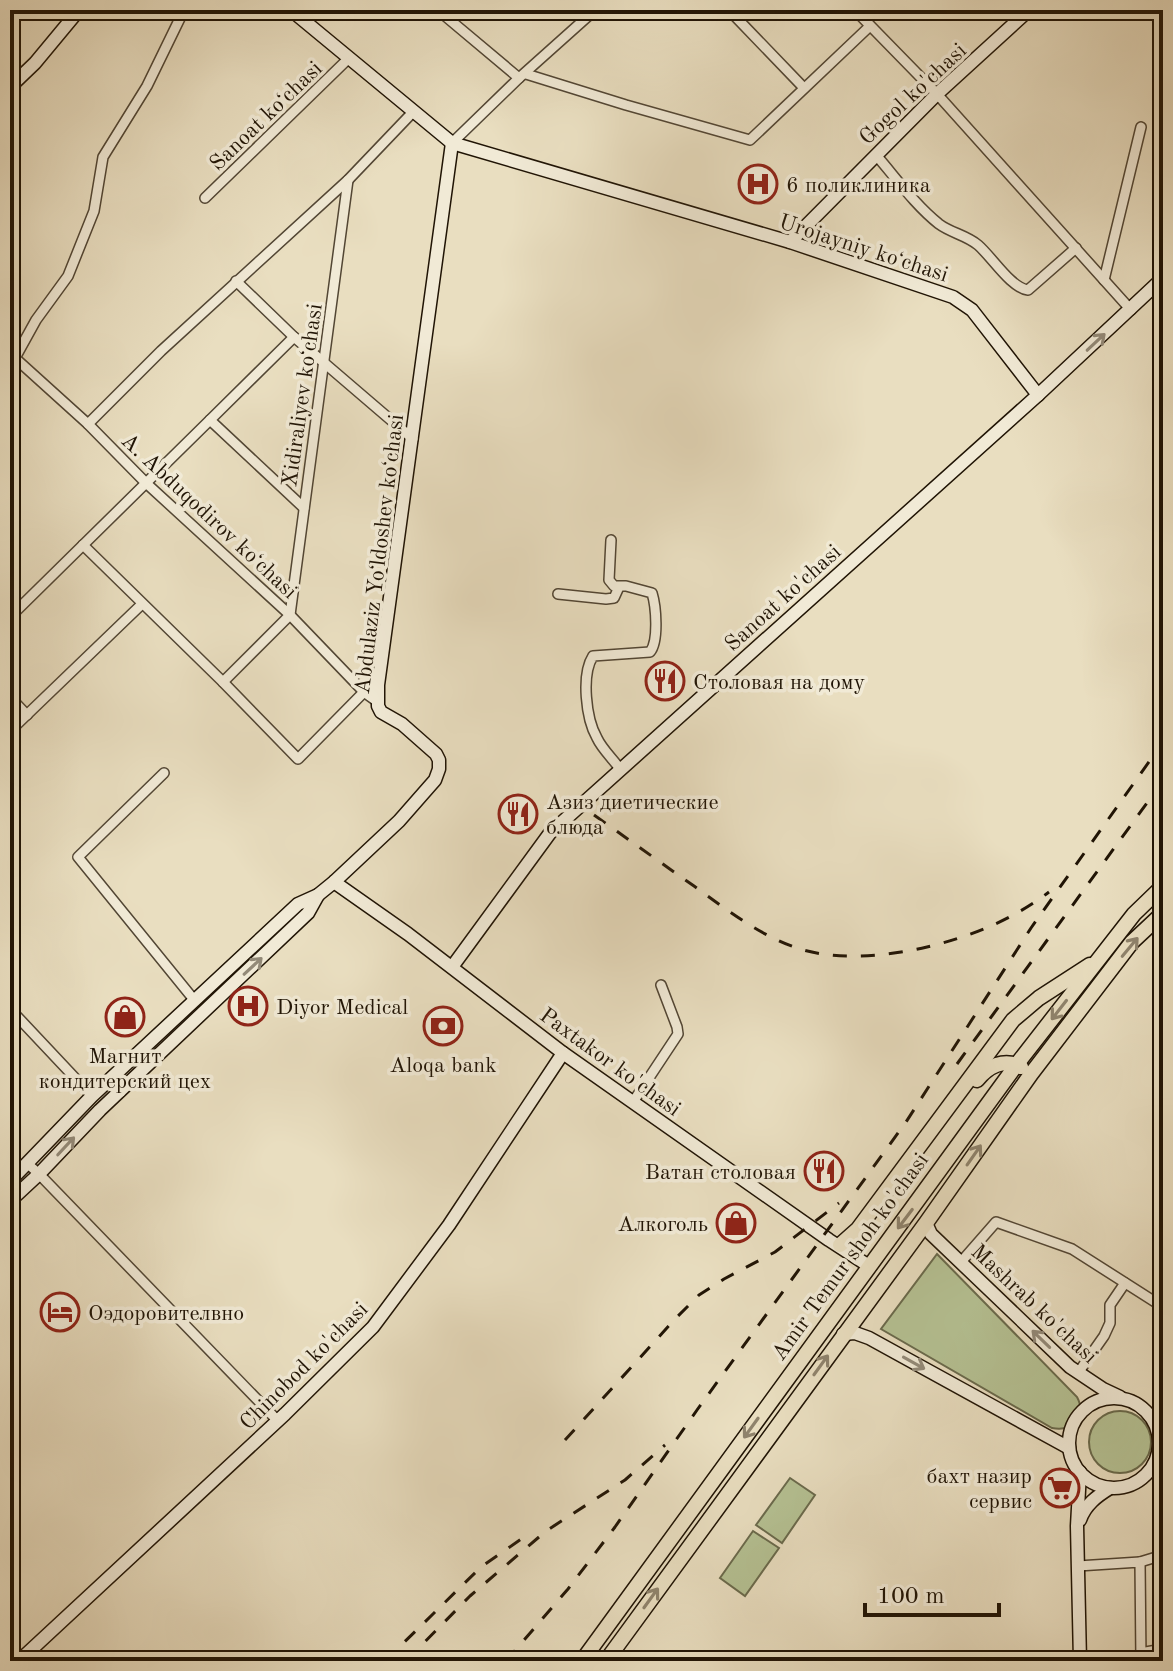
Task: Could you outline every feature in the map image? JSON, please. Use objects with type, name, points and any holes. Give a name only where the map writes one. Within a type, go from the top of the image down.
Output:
[{"type":"main road","points":[[10,87],[35,63],[79,10]]},
{"type":"main road","points":[[291,10],[452,143]]},
{"type":"main road","name":"Gogol ko'chasi","points":[[790,242],[1015,15],[1029,10]]},
{"type":"main road","name":"Urоjayniy koʻchasi","points":[[452,143],[790,242],[953,297],[972,310],[1038,395]]},
{"type":"main road","name":"Abdulaziz Yoʻldoshev koʻchasi","points":[[10,1181],[92,1096],[298,904],[318,895],[334,882],[399,821],[435,780],[439,769],[436,754],[402,724],[381,712],[378,685],[452,143]]},
{"type":"main road","name":"Sanoat ko'chasi","points":[[452,967],[550,833],[1038,395],[1163,278]]},
{"type":"main road","name":"Paxtakor ko'chasi","points":[[334,882],[452,967],[563,1053],[869,1266]]},
{"type":"main road","name":"Amir Temur shoh ko'chasi","points":[[582,1661],[1017,1064],[1134,914],[1163,886]]},
{"type":"main road","name":"Abdulaziz Yoʻldoshev koʻchasi","points":[[10,1201],[100,1110],[308,913],[318,895]]},
{"type":"main road","name":"Amir Temur shoh ko'chasi","points":[[606,1661],[1031,1074],[1132,942],[1157,927],[1163,913]]},
{"type":"main road","points":[[840,1245],[858,1229],[1013,1020],[1039,998],[1098,960]]},
{"type":"main road","points":[[176,1018],[186,1029]]},
{"type":"main road","name":"Chinobod ko'chasi","points":[[19,1661],[277,1420],[377,1322],[449,1225],[563,1053]]},
{"type":"main road","points":[[840,1245],[859,1238],[983,1072],[1003,1062],[1017,1064],[1031,1074]]},
{"type":"main road","name":"Mashrab ko'chasi","points":[[926,1223],[931,1234],[1078,1373],[1163,1421]]},
{"type":"main road","points":[[843,1334],[855,1333],[869,1338],[1069,1448]]},
{"type":"main road","points":[[1127,1400],[1112,1398],[1098,1401],[1085,1408],[1076,1419],[1070,1433],[1069,1448],[1073,1461],[1089,1480],[1110,1488],[1123,1487],[1146,1475],[1158,1462],[1159,1436],[1145,1410]]},
{"type":"main road","points":[[1080,1472],[1077,1526],[1080,1661]]},
{"type":"main road","points":[[1077,1526],[1090,1503],[1110,1488]]},
{"type":"street","points":[[10,371],[36,320],[68,276],[94,211],[103,157],[147,86],[184,10]]},
{"type":"street","points":[[438,10],[522,76],[748,140],[870,26]]},
{"type":"street","points":[[452,143],[595,10]]},
{"type":"street","points":[[729,10],[804,88]]},
{"type":"street","points":[[855,10],[937,94],[1131,310]]},
{"type":"street","name":"Sanoat koʻchasi","points":[[205,198],[349,58]]},
{"type":"street","points":[[88,424],[161,351],[348,180],[413,112]]},
{"type":"street","points":[[1104,280],[1141,127]]},
{"type":"street","points":[[876,155],[928,215],[943,227],[969,238],[1023,290],[1028,290],[1076,248]]},
{"type":"street","name":"Xidiraliyev koʻchasi","points":[[290,615],[348,180]]},
{"type":"street","points":[[236,281],[323,363],[413,439]]},
{"type":"street","points":[[10,617],[294,337]]},
{"type":"street","name":"A. Abduqodirov koʻchasi","points":[[15,358],[290,615],[364,692],[378,702]]},
{"type":"street","points":[[210,420],[304,508]]},
{"type":"street","points":[[611,540],[609,580],[614,586],[652,593],[656,643],[650,652],[593,656],[590,660],[586,688],[590,719],[597,739],[620,769]]},
{"type":"street","points":[[83,545],[298,759],[364,692]]},
{"type":"street","points":[[558,594],[606,599],[614,598],[619,587]]},
{"type":"street","points":[[10,731],[142,604]]},
{"type":"street","points":[[223,682],[290,615]]},
{"type":"street","points":[[10,697],[27,715]]},
{"type":"street","points":[[164,773],[78,857],[195,1001]]},
{"type":"street","points":[[633,1102],[678,1034],[661,985]]},
{"type":"street","points":[[10,1013],[12,1011],[92,1096]]},
{"type":"street","points":[[1163,1102],[1160,1107],[1163,1110]]},
{"type":"street","points":[[28,1164],[277,1420]]},
{"type":"street","points":[[961,1262],[996,1222],[1072,1249],[1163,1307]]},
{"type":"street","points":[[1078,1373],[1104,1336],[1110,1323],[1110,1305],[1125,1283]]},
{"type":"street","points":[[1078,1566],[1140,1562],[1163,1555]]},
{"type":"street","points":[[1140,1562],[1140,1657],[1163,1649]]},
{"type":"green space","points":[[937,1254],[1077,1397],[1079,1416],[1072,1425],[1052,1428],[881,1329]]},
{"type":"green space","points":[[1114,1411],[1126,1411],[1142,1420],[1149,1430],[1149,1454],[1142,1464],[1126,1473],[1114,1473],[1094,1459],[1089,1448],[1089,1436],[1103,1416]]},
{"type":"green space","points":[[790,1478],[815,1495],[782,1543],[756,1525]]},
{"type":"green space","points":[[753,1531],[779,1548],[745,1596],[720,1578]]},
{"type":"railway","points":[[506,1661],[568,1589],[615,1527],[906,1122],[1031,928],[1163,746]]},
{"type":"railway","points":[[957,1064],[1163,781]]},
{"type":"railway","points":[[594,815],[744,922],[785,944],[815,953],[863,956],[927,947],[991,926],[1049,892]]},
{"type":"railway","points":[[565,1440],[699,1295],[775,1252],[839,1203]]},
{"type":"railway","points":[[406,1661],[470,1596],[546,1531],[625,1480],[665,1445]]},
{"type":"railway","points":[[385,1661],[481,1567],[530,1533]]},
{"type":"place","name":"6 поликлиника","points":[[758,184]]},
{"type":"place","name":"Столовая на дому","points":[[665,681]]},
{"type":"place","name":"Азиз диетические блюда","points":[[518,814]]},
{"type":"place","name":"Diyor Medical","points":[[248,1006]]},
{"type":"place","name":"Магнит кондитерский цех","points":[[125,1017]]},
{"type":"place","name":"Aloqa bank","points":[[443,1026]]},
{"type":"place","name":"Ватан столовая","points":[[824,1171]]},
{"type":"place","name":"Алкоголь","points":[[736,1223]]},
{"type":"place","name":"Оэдоровителвно","points":[[60,1312]]},
{"type":"place","name":"бахт назир сервис","points":[[1060,1488]]}]
